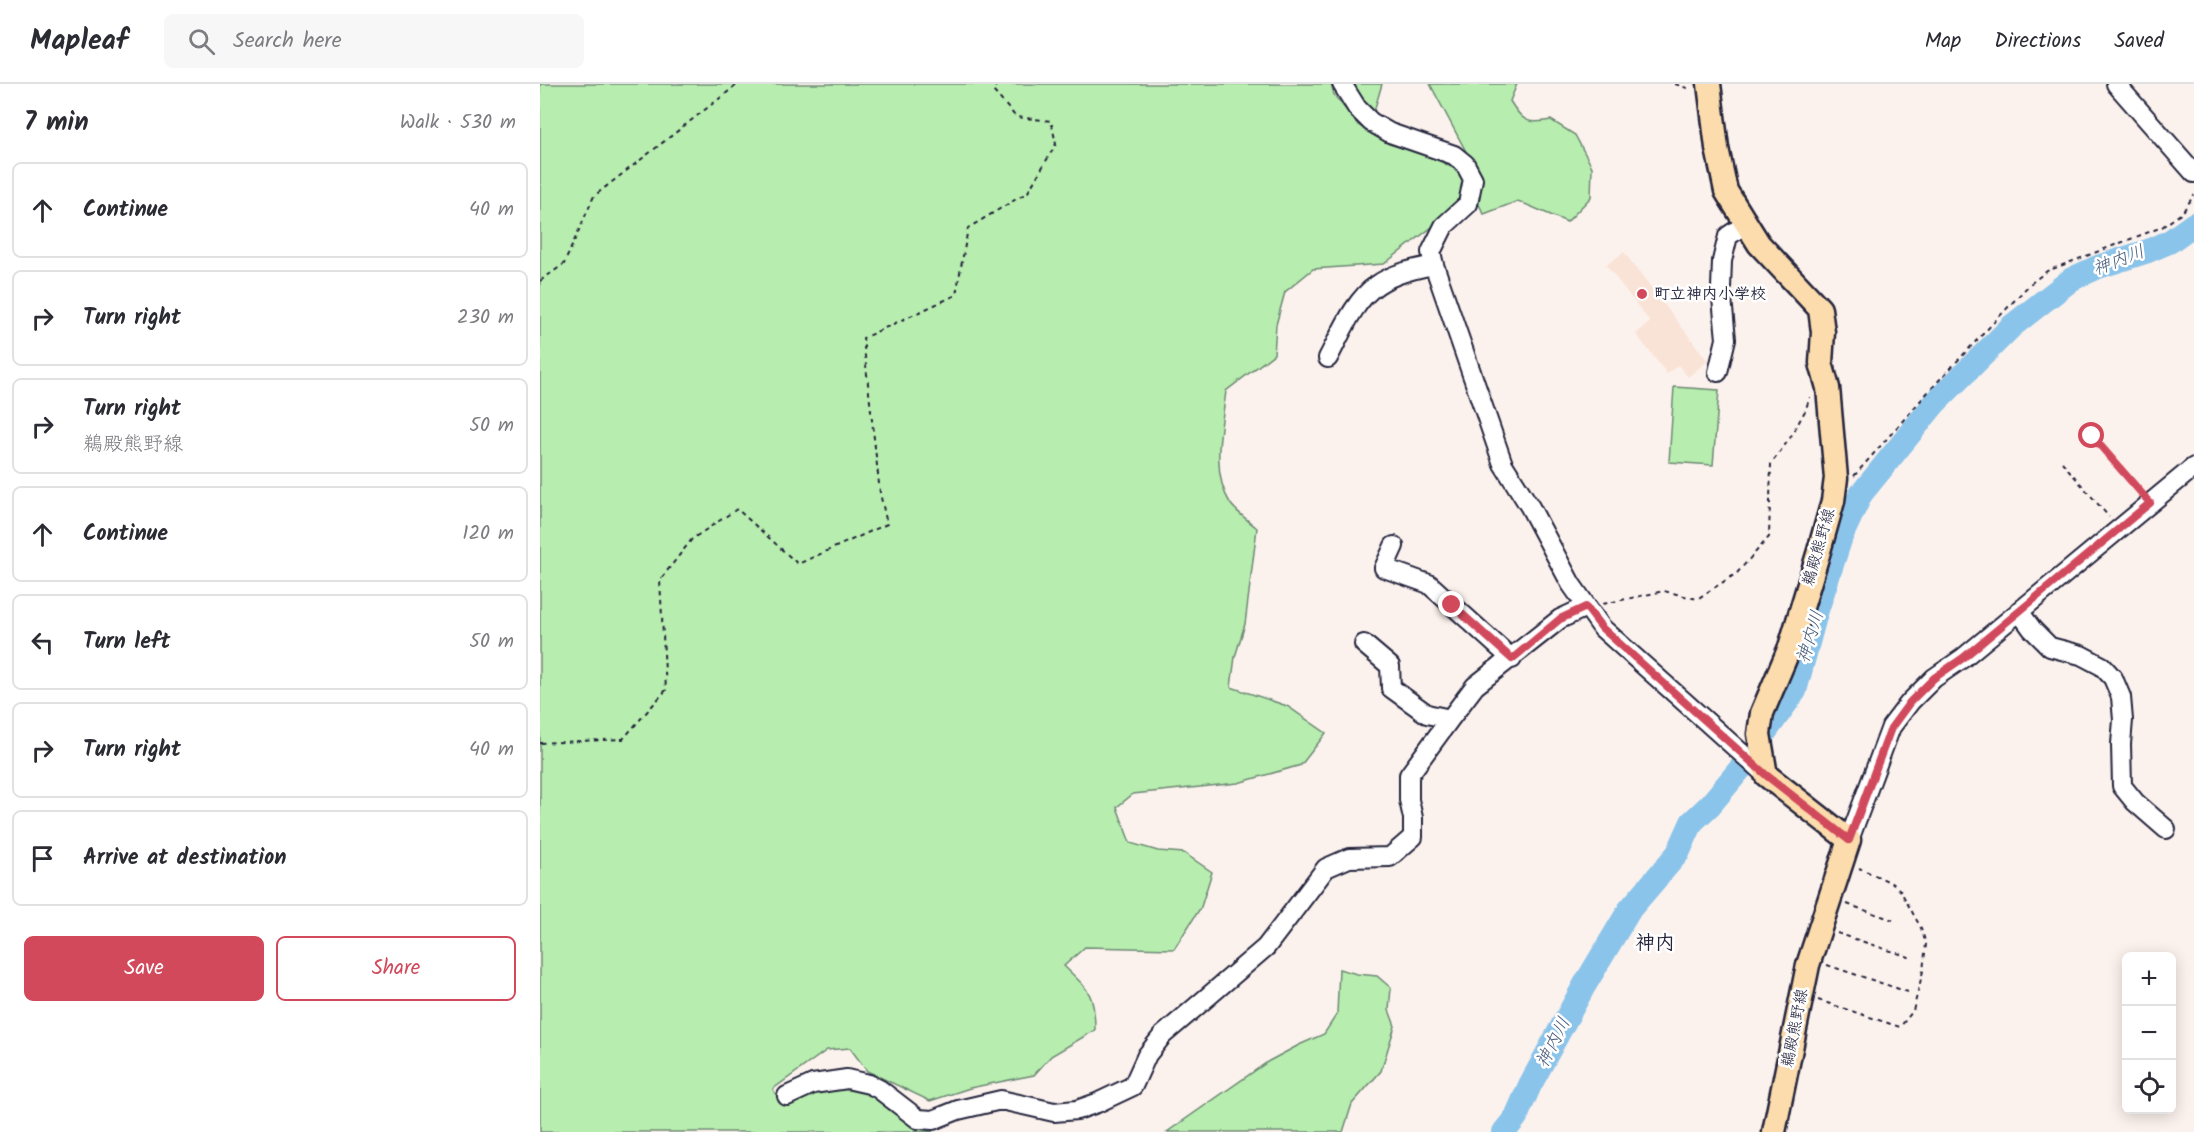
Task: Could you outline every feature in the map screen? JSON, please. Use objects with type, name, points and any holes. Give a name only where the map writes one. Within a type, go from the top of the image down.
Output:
[{"type":"main road","name":"鵜殿熊野線","points":[[1709,84],[1725,191],[1759,244],[1801,286],[1820,309],[1823,332],[1821,363],[1827,388],[1836,478],[1833,501],[1790,647],[1762,713],[1759,734],[1766,775]]},
{"type":"main road","points":[[1766,775],[1846,850]]},
{"type":"main road","name":"鵜殿熊野線","points":[[1774,1132],[1810,959],[1846,850]]},
{"type":"street","points":[[1342,84],[1358,108],[1371,122],[1390,133],[1454,155],[1465,164],[1473,179],[1468,204],[1444,226],[1431,252],[1434,265],[1503,464],[1530,507],[1571,584],[1602,628],[1766,775]]},
{"type":"street","points":[[2116,84],[2194,173]]},
{"type":"street","points":[[1718,372],[1726,339],[1721,288],[1722,261],[1728,236],[1746,224]]},
{"type":"street","points":[[1328,358],[1356,309],[1377,285],[1397,275],[1434,265]]},
{"type":"street","points":[[1846,850],[1891,728],[1910,702],[1934,678],[1963,658],[2194,467]]},
{"type":"street","points":[[1394,546],[1384,567],[1429,584],[1512,659]]},
{"type":"street","points":[[787,1096],[813,1084],[847,1079],[879,1089],[918,1119],[933,1120],[958,1110],[1001,1100],[1054,1112],[1077,1110],[1098,1103],[1133,1086],[1148,1055],[1163,1035],[1266,947],[1326,868],[1349,858],[1390,856],[1413,837],[1409,775],[1450,718],[1475,686],[1560,619],[1586,607]]},
{"type":"street","points":[[2019,611],[2032,629],[2050,647],[2081,655],[2102,666],[2113,678],[2121,697],[2123,720],[2122,786],[2135,802],[2166,829]]},
{"type":"street","points":[[1365,644],[1390,666],[1391,688],[1427,714],[1450,718]]},
{"type":"path","points":[[540,281],[564,264],[594,196],[738,84]]},
{"type":"path","points":[[540,743],[623,739],[666,690],[660,580],[692,539],[737,509],[798,564],[887,524],[880,493],[863,338],[956,295],[968,228],[1028,192],[1056,144],[1051,121],[1016,117],[994,92],[996,84]]},
{"type":"path","points":[[1833,501],[1929,391],[2031,284],[2047,271],[2162,227],[2182,213],[2194,195]]},
{"type":"path","points":[[1586,607],[1664,591],[1697,599],[1737,573],[1769,537],[1771,464],[1790,438],[1805,411],[1811,392]]},
{"type":"path","points":[[2092,436],[2150,503]]},
{"type":"path","points":[[2062,462],[2119,529]]},
{"type":"path","points":[[1802,995],[1900,1027],[1913,1011],[1923,971],[1926,944],[1921,928],[1900,890],[1846,850]]},
{"type":"path","points":[[1830,898],[1893,920]]},
{"type":"path","points":[[1820,927],[1912,958]]},
{"type":"path","points":[[1810,959],[1908,992]]},
{"type":"shaded area","name":"町立神内小学校","points":[[1624,252],[1708,361],[1688,377],[1678,365],[1667,374],[1636,334],[1650,322],[1606,265]]},
{"type":"green space","points":[[540,84],[1331,84],[1334,95],[1358,125],[1389,144],[1431,156],[1464,174],[1466,185],[1462,204],[1384,264],[1313,269],[1285,292],[1276,325],[1274,354],[1226,391],[1219,448],[1220,477],[1230,503],[1257,528],[1245,624],[1235,657],[1231,687],[1287,706],[1326,733],[1301,765],[1238,783],[1133,794],[1117,807],[1130,843],[1158,851],[1184,853],[1212,872],[1201,907],[1174,949],[1085,947],[1064,966],[1085,987],[1092,1000],[1095,1030],[1051,1056],[1034,1075],[970,1088],[930,1101],[867,1071],[850,1048],[827,1050],[773,1089],[781,1104],[835,1087],[860,1088],[916,1127],[933,1132],[540,1132]]},
{"type":"green space","points":[[1348,84],[1382,84],[1373,115]]},
{"type":"green space","points":[[1430,84],[1517,84],[1510,101],[1522,117],[1537,122],[1551,120],[1575,135],[1592,167],[1591,197],[1567,222],[1518,201],[1484,214],[1477,201],[1479,176]]},
{"type":"green space","points":[[1674,387],[1719,390],[1713,465],[1669,462]]},
{"type":"green space","points":[[1339,969],[1377,976],[1391,988],[1389,1010],[1395,1026],[1381,1071],[1352,1104],[1343,1132],[1167,1132],[1269,1061],[1324,1034],[1337,1014]]},
{"type":"waterway","name":"神内川","points":[[1504,1132],[1516,1117],[1530,1085],[1584,986],[1630,909],[1678,853],[1692,822],[1710,805],[1761,744],[1761,738],[1795,691],[1816,613],[1841,537],[1861,494],[1935,403],[2012,326],[2072,279],[2098,267],[2169,242],[2194,224]]},
{"type":"place","name":"町立神内小学校","points":[[1642,294]]},
{"type":"district","name":"神内","points":[[1655,944]]},
{"type":"route","points":[[1452,605],[1512,659],[1560,619],[1586,607],[1602,628],[1766,775],[1849,840],[1891,728],[1910,702],[1934,678],[1963,658],[2150,503],[2092,436]]}]
